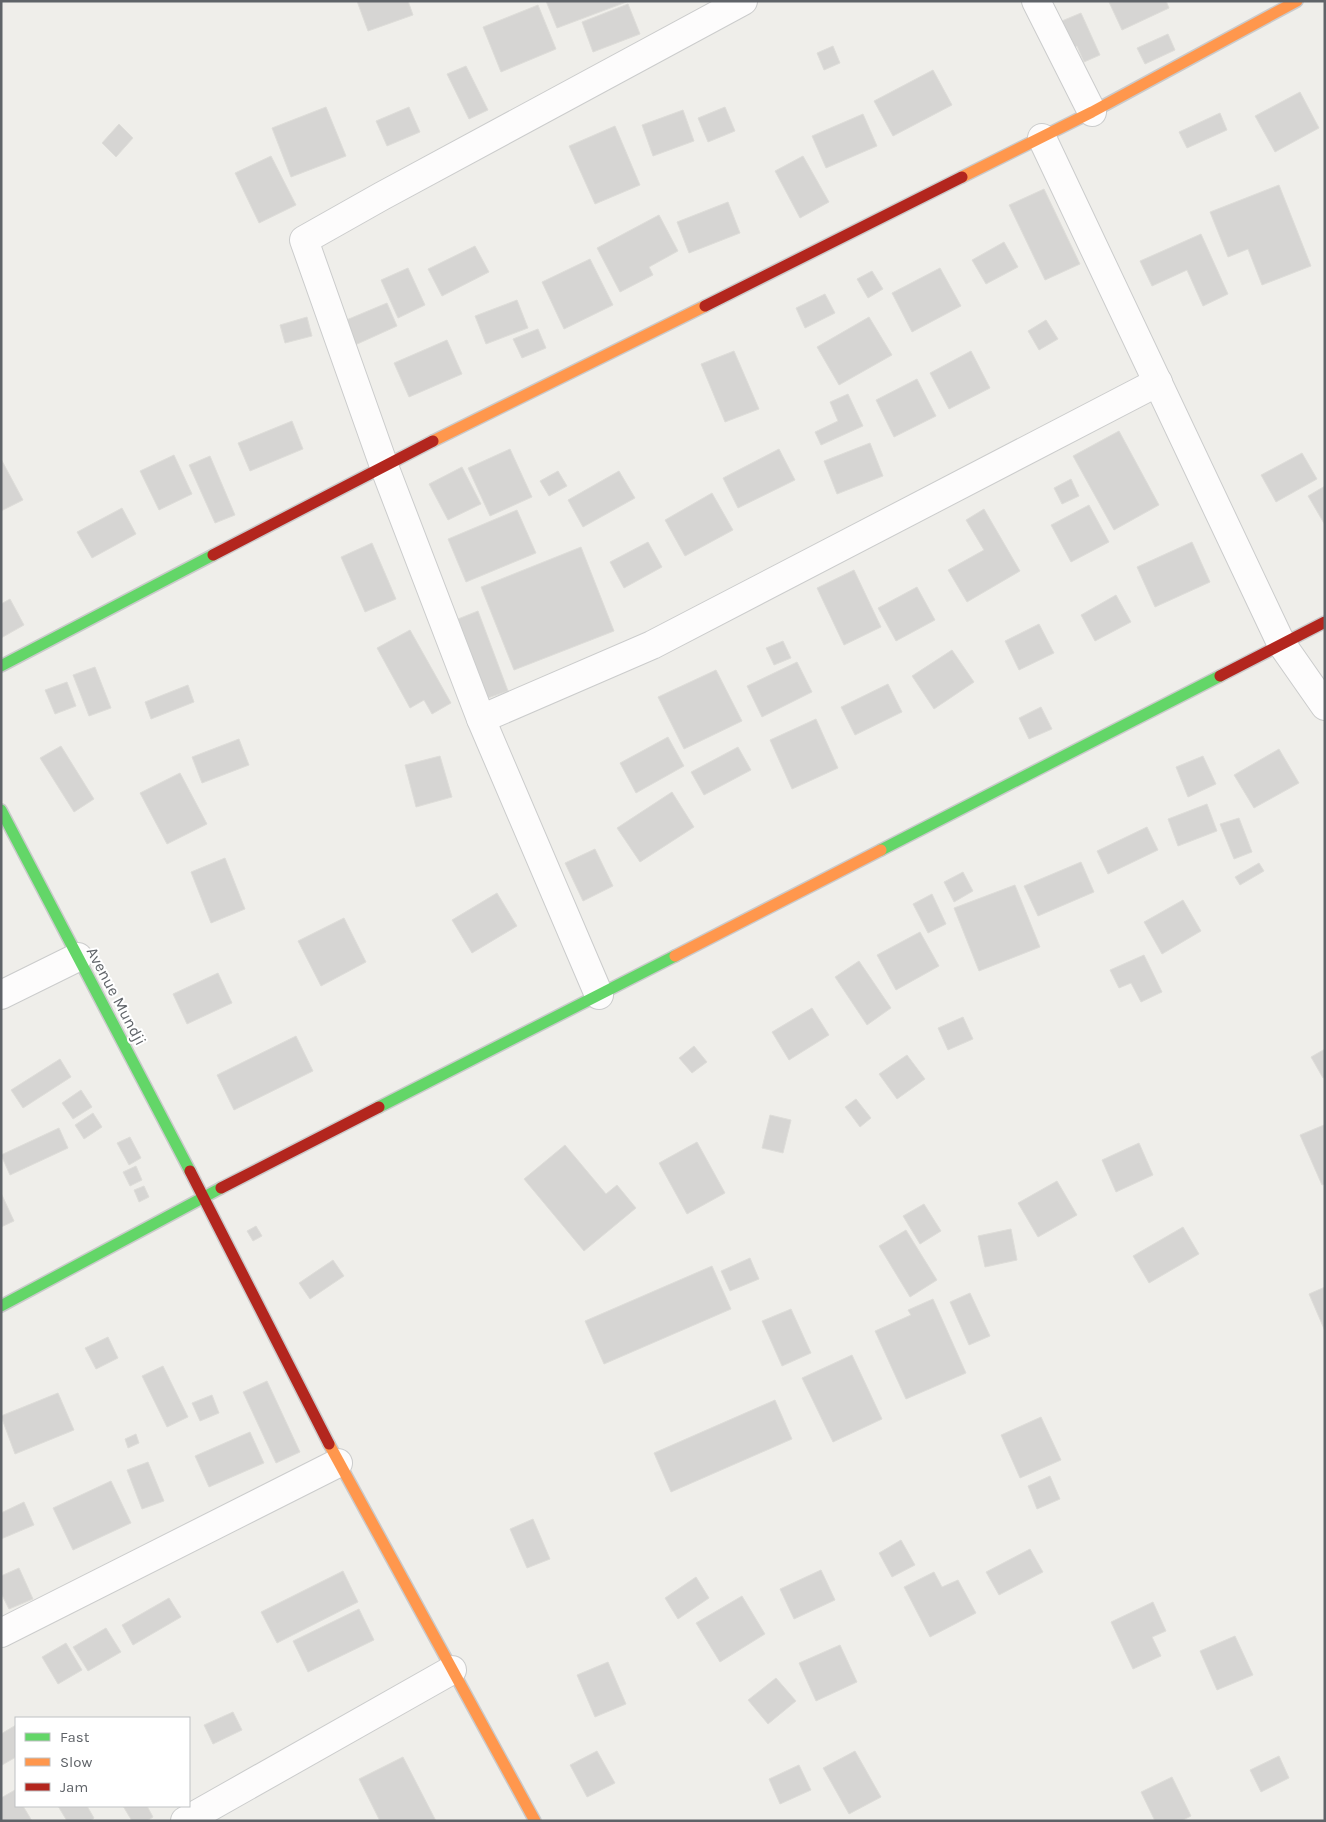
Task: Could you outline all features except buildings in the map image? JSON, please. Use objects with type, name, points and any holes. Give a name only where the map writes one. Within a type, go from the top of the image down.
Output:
[{"type":"street","points":[[599,995],[482,719],[384,466],[304,240],[743,1]]},
{"type":"street","points":[[1036,1],[1092,112]]},
{"type":"street","points":[[1,666],[384,466],[1042,138],[1297,1]]},
{"type":"street","points":[[1042,138],[1281,643],[1325,706]]},
{"type":"street","points":[[482,719],[652,644],[1158,382]]},
{"type":"street","points":[[1,1306],[204,1197],[1325,622]]},
{"type":"street","name":"Avenue Mundji","points":[[1,810],[204,1197],[338,1463],[535,1821]]},
{"type":"street","points":[[1,995],[78,957]]},
{"type":"street","points":[[1,1633],[338,1463]]},
{"type":"street","points":[[185,1821],[452,1670]]},
{"type":"traffic: fast","points":[[1,666],[213,555]]},
{"type":"traffic: fast","points":[[881,850],[1220,676]]},
{"type":"traffic: fast","points":[[1,810],[190,1171]]},
{"type":"traffic: fast","points":[[379,1107],[675,956]]},
{"type":"traffic: fast","points":[[1,1306],[221,1188]]},
{"type":"traffic: slow","points":[[962,177],[1092,112],[1297,1]]},
{"type":"traffic: slow","points":[[433,441],[705,306]]},
{"type":"traffic: slow","points":[[675,956],[881,850]]},
{"type":"traffic: slow","points":[[329,1444],[535,1821]]},
{"type":"traffic: jam","points":[[705,306],[962,177]]},
{"type":"traffic: jam","points":[[213,555],[433,441]]},
{"type":"traffic: jam","points":[[1220,676],[1325,622]]},
{"type":"traffic: jam","points":[[221,1188],[379,1107]]},
{"type":"traffic: jam","points":[[190,1171],[329,1444]]}]
